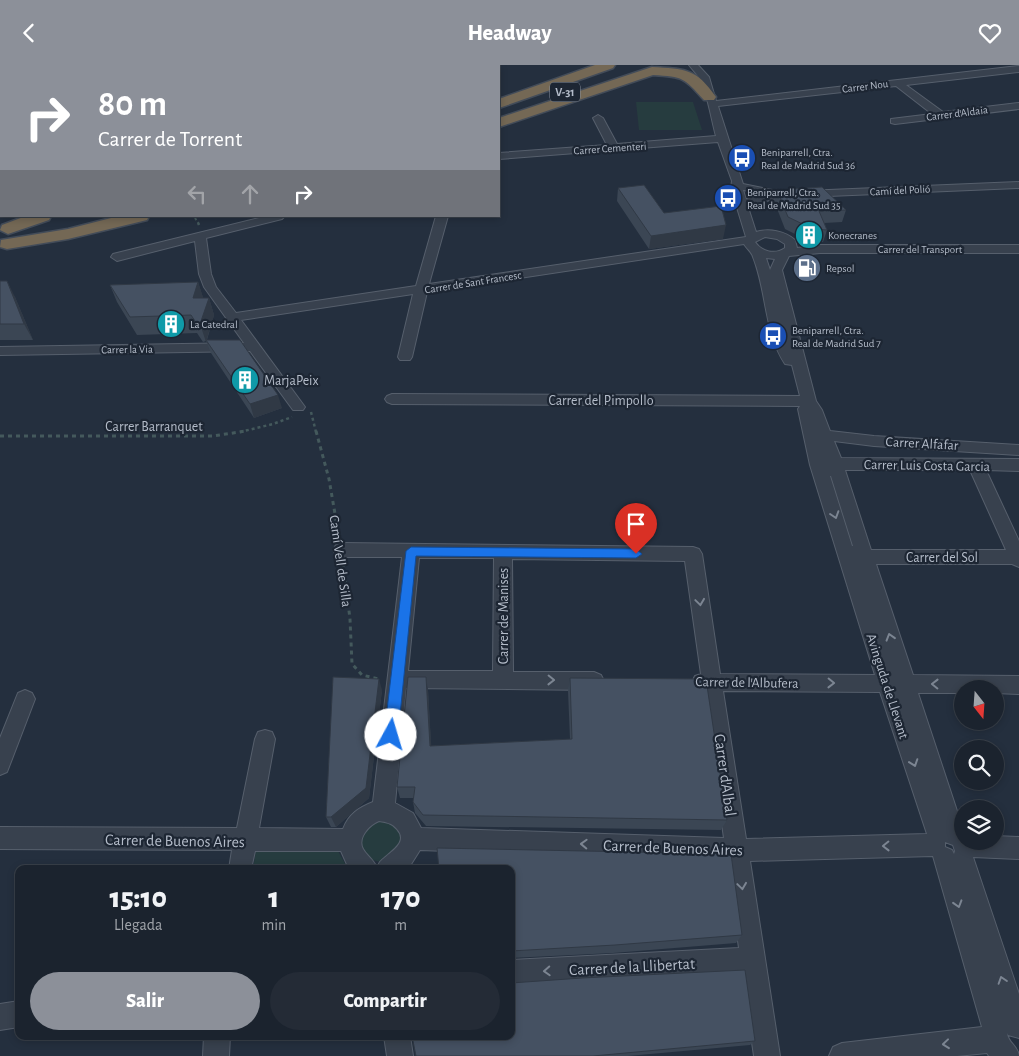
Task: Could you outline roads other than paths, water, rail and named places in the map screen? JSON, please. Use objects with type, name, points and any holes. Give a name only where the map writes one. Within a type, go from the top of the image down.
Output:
[{"type":"highway","points":[[500,97],[582,65]]},
{"type":"highway","name":"V-31","points":[[500,104],[608,65]]},
{"type":"highway","name":"V-31","points":[[500,114],[633,66]]},
{"type":"highway","points":[[500,123],[652,71],[668,70],[691,77],[710,100]]},
{"type":"highway","points":[[4,237],[41,217]]},
{"type":"highway","points":[[4,237],[59,217]]},
{"type":"highway","points":[[4,237],[109,217]]},
{"type":"highway","points":[[4,237],[68,234],[137,217]]},
{"type":"street","points":[[693,65],[704,77]]},
{"type":"street","points":[[702,65],[722,139],[741,184],[761,225],[785,246]]},
{"type":"street","name":"Carrer Nou","points":[[710,100],[1019,69]]},
{"type":"street","points":[[1005,70],[1019,79]]},
{"type":"street","points":[[897,82],[940,115]]},
{"type":"street","name":"Carrer d'Aldaia","points":[[895,121],[1019,106]]},
{"type":"street","points":[[598,118],[613,147]]},
{"type":"street","name":"Carrer Cementeri","points":[[500,156],[722,139]]},
{"type":"street","points":[[741,184],[782,195]]},
{"type":"street","points":[[741,184],[737,187],[754,245],[768,280],[777,332],[785,354],[803,380]]},
{"type":"street","name":"Camí del Polió","points":[[782,195],[1019,185]]},
{"type":"street","points":[[750,201],[782,195]]},
{"type":"street","points":[[117,257],[278,217]]},
{"type":"street","points":[[405,357],[442,217]]},
{"type":"street","points":[[754,245],[766,234],[785,246]]},
{"type":"street","points":[[200,236],[207,281],[231,318],[304,408]]},
{"type":"street","name":"Carrer de Sant Francesc","points":[[231,318],[421,291],[715,245],[754,245]]},
{"type":"street","points":[[754,245],[771,256],[785,246]]},
{"type":"street","points":[[785,246],[776,270],[776,280],[803,380],[807,405],[817,435]]},
{"type":"street","name":"Carrer del Transport","points":[[785,246],[820,249],[1019,249]]},
{"type":"street","name":"Carrer la Via","points":[[0,351],[254,347]]},
{"type":"street","name":"Carrer del Pimpollo","points":[[392,399],[807,405]]},
{"type":"street","name":"Carrer Alfafar","points":[[817,435],[874,441],[1007,447],[1019,450]]},
{"type":"street","name":"Avinguda de Llevant","points":[[817,435],[835,464],[866,557],[896,684]]},
{"type":"street","name":"Avinguda de Llevant","points":[[817,435],[826,489],[896,684],[950,846],[1007,1041]]},
{"type":"street","name":"Avinguda de Llevant","points":[[826,489],[832,480],[828,469],[835,464]]},
{"type":"street","name":"Carrer Luis Costa Garcia","points":[[835,464],[1019,465]]},
{"type":"street","points":[[976,466],[1019,558]]},
{"type":"street","name":"Avinguda de Llevant","points":[[842,537],[858,555],[866,557]]},
{"type":"street","points":[[342,550],[503,553]]},
{"type":"street","points":[[383,810],[411,551]]},
{"type":"street","name":"Carrer d'Albal","points":[[503,553],[693,554],[767,1056]]},
{"type":"street","name":"Carrer de Manises","points":[[502,680],[503,553]]},
{"type":"street","name":"Carrer del Sol","points":[[866,557],[1019,558]]},
{"type":"street","points":[[397,679],[612,681]]},
{"type":"street","name":"Carrer de l'Albufera","points":[[682,681],[1019,685]]},
{"type":"street","points":[[0,765],[25,699]]},
{"type":"street","points":[[241,865],[265,739]]},
{"type":"street","points":[[362,865],[353,857],[350,840],[358,823],[373,812],[383,810],[392,811],[406,821],[412,839],[404,858],[394,865]]},
{"type":"street","name":"Carrer de Buenos Aires","points":[[0,838],[245,841],[350,840]]},
{"type":"street","name":"Carrer de Buenos Aires","points":[[412,839],[737,850],[950,846],[1019,848]]},
{"type":"street","name":"Carrer de la Llibertat","points":[[515,972],[753,960]]},
{"type":"street","points":[[0,1017],[15,1015]]},
{"type":"street","points":[[216,1056],[217,1040]]},
{"type":"street","points":[[397,1040],[400,1056]]},
{"type":"street","points":[[842,1056],[1007,1041]]},
{"type":"place","name":"Beniparrell, Ctra. Real de Madrid Sud 36","points":[[742,158]]},
{"type":"place","name":"Beniparrell, Ctra. Real de Madrid Sud 35","points":[[728,198]]},
{"type":"place","name":"Konecranes","points":[[809,235]]},
{"type":"place","name":"Repsol","points":[[807,268]]},
{"type":"place","name":"La Catedral","points":[[171,324]]},
{"type":"place","name":"Beniparrell, Ctra. Real de Madrid Sud 7","points":[[773,336]]},
{"type":"place","name":"MarjaPeix","points":[[245,380]]}]
